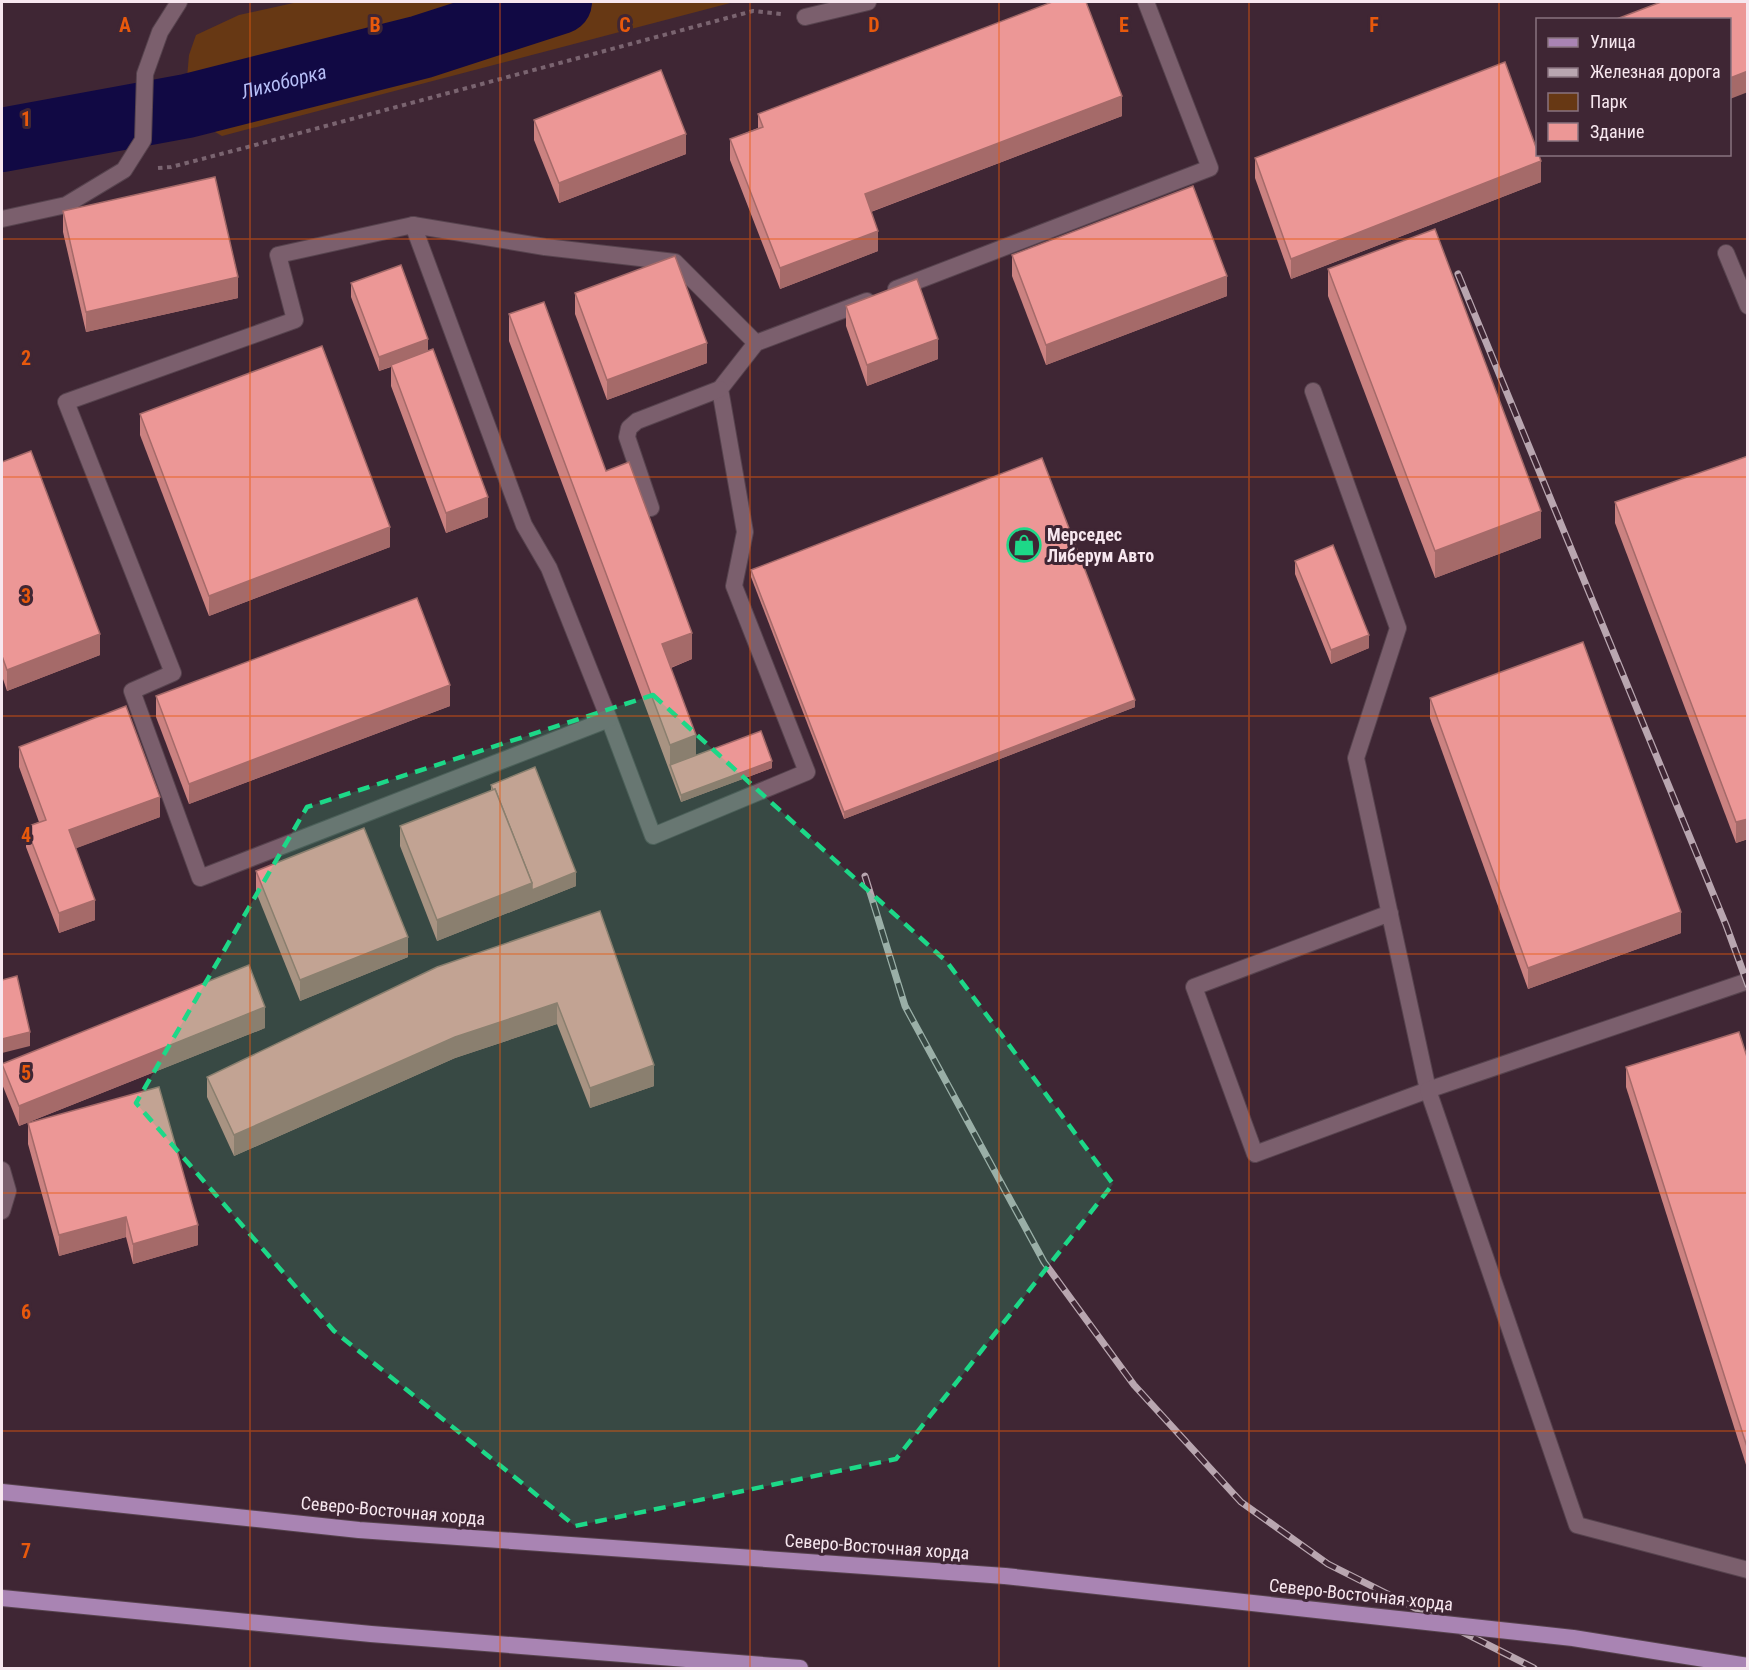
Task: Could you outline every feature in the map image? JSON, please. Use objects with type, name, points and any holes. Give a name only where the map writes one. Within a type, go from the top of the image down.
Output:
[{"type":"main road","name":"Северо-Восточная хорда","points":[[2,1491],[359,1530],[1005,1576],[1573,1638],[1748,1666]]},
{"type":"main road","points":[[2,1598],[371,1634],[800,1668]]},
{"type":"lane","points":[[2,219],[66,205],[124,170],[143,140],[145,74],[160,32],[179,2]]},
{"type":"lane","points":[[805,17],[868,2]]},
{"type":"lane","points":[[651,508],[627,437],[629,428],[637,421],[720,389],[756,344],[1210,168],[1146,2]]},
{"type":"lane","points":[[609,719],[200,878],[132,691],[173,673],[66,402],[295,320],[278,255],[413,225],[544,248],[675,262],[756,344]]},
{"type":"lane","points":[[413,225],[524,525],[549,568],[653,836],[807,772],[734,586],[745,532],[720,389]]},
{"type":"lane","points":[[1726,253],[1748,306]]},
{"type":"lane","points":[[1312,391],[1398,628],[1356,758],[1428,1090],[1577,1525],[1748,1570]]},
{"type":"lane","points":[[1390,913],[1194,987],[1255,1154],[1428,1090],[1748,981]]},
{"type":"lane","points":[[2,1170],[8,1191],[2,1211]]},
{"type":"path","points":[[124,170],[171,167],[223,154],[753,11],[805,17]]},
{"type":"highlighted area","points":[[653,695],[947,962],[1113,1184],[896,1459],[575,1526],[334,1331],[136,1103],[307,807]]},
{"type":"green space","points":[[298,2],[734,2],[222,136],[203,125],[190,100],[187,78],[189,55],[196,35],[239,15]]},
{"type":"building","points":[[1052,2],[1086,2],[1122,96],[865,194],[878,231],[780,268],[730,139],[763,127],[758,114]]},
{"type":"building","points":[[1661,2],[1748,2],[1748,71],[1731,78],[1731,18],[1619,18]]},
{"type":"building","points":[[1505,62],[1536,147],[1536,156],[1539,156],[1541,161],[1291,259],[1255,158]]},
{"type":"building","points":[[661,70],[686,134],[559,183],[534,120]]},
{"type":"building","points":[[215,177],[238,277],[86,312],[63,211]]},
{"type":"building","points":[[1193,186],[1227,276],[1046,345],[1012,255]]},
{"type":"building","points":[[1435,229],[1541,511],[1435,551],[1328,269]]},
{"type":"building","points":[[675,256],[707,343],[607,380],[575,293]]},
{"type":"building","points":[[401,265],[428,339],[379,357],[351,283]]},
{"type":"building","points":[[917,279],[938,339],[867,365],[846,306]]},
{"type":"building","points":[[544,302],[606,471],[629,462],[692,633],[662,644],[696,735],[670,745],[509,314]]},
{"type":"building","points":[[322,346],[390,527],[209,596],[140,414]]},
{"type":"building","points":[[433,349],[488,497],[446,513],[391,365]]},
{"type":"building","points":[[31,451],[100,634],[7,670],[2,656],[2,462]]},
{"type":"building","points":[[1748,456],[1748,819],[1736,822],[1615,502]]},
{"type":"building","points":[[1042,458],[1135,700],[844,812],[751,570]]},
{"type":"building","points":[[1333,545],[1369,635],[1331,650],[1295,561]]},
{"type":"building","points":[[417,598],[450,685],[189,784],[156,696]]},
{"type":"building","points":[[1583,642],[1681,912],[1528,968],[1430,698]]},
{"type":"building","points":[[126,706],[160,797],[69,830],[95,900],[59,913],[26,827],[46,820],[19,747]]},
{"type":"building","points":[[761,731],[772,761],[681,795],[670,765]]},
{"type":"building","points":[[535,767],[576,872],[532,890],[532,883],[495,789],[493,790],[491,785]]},
{"type":"building","points":[[495,789],[532,883],[437,920],[400,826]]},
{"type":"building","points":[[364,828],[408,937],[300,980],[256,871]]},
{"type":"building","points":[[600,911],[654,1065],[590,1088],[557,1003],[455,1037],[234,1135],[207,1077],[437,967]]},
{"type":"building","points":[[249,965],[265,1007],[19,1106],[2,1064]]},
{"type":"building","points":[[17,976],[30,1032],[2,1039],[2,980]]},
{"type":"building","points":[[1739,1032],[1748,1060],[1748,1450],[1626,1067]]},
{"type":"building","points":[[159,1087],[198,1225],[133,1244],[126,1217],[59,1235],[28,1123]]},
{"type":"waterway","name":"Лихоборка","points":[[2,140],[187,106],[421,47],[560,2]]},
{"type":"railway","points":[[1458,274],[1726,925],[1748,985]]},
{"type":"railway","points":[[865,876],[905,1006],[1044,1262],[1134,1385],[1241,1502],[1328,1564],[1534,1668]]},
{"type":"place","name":"Мерседес Либерум Авто","points":[[1024,545]]}]
